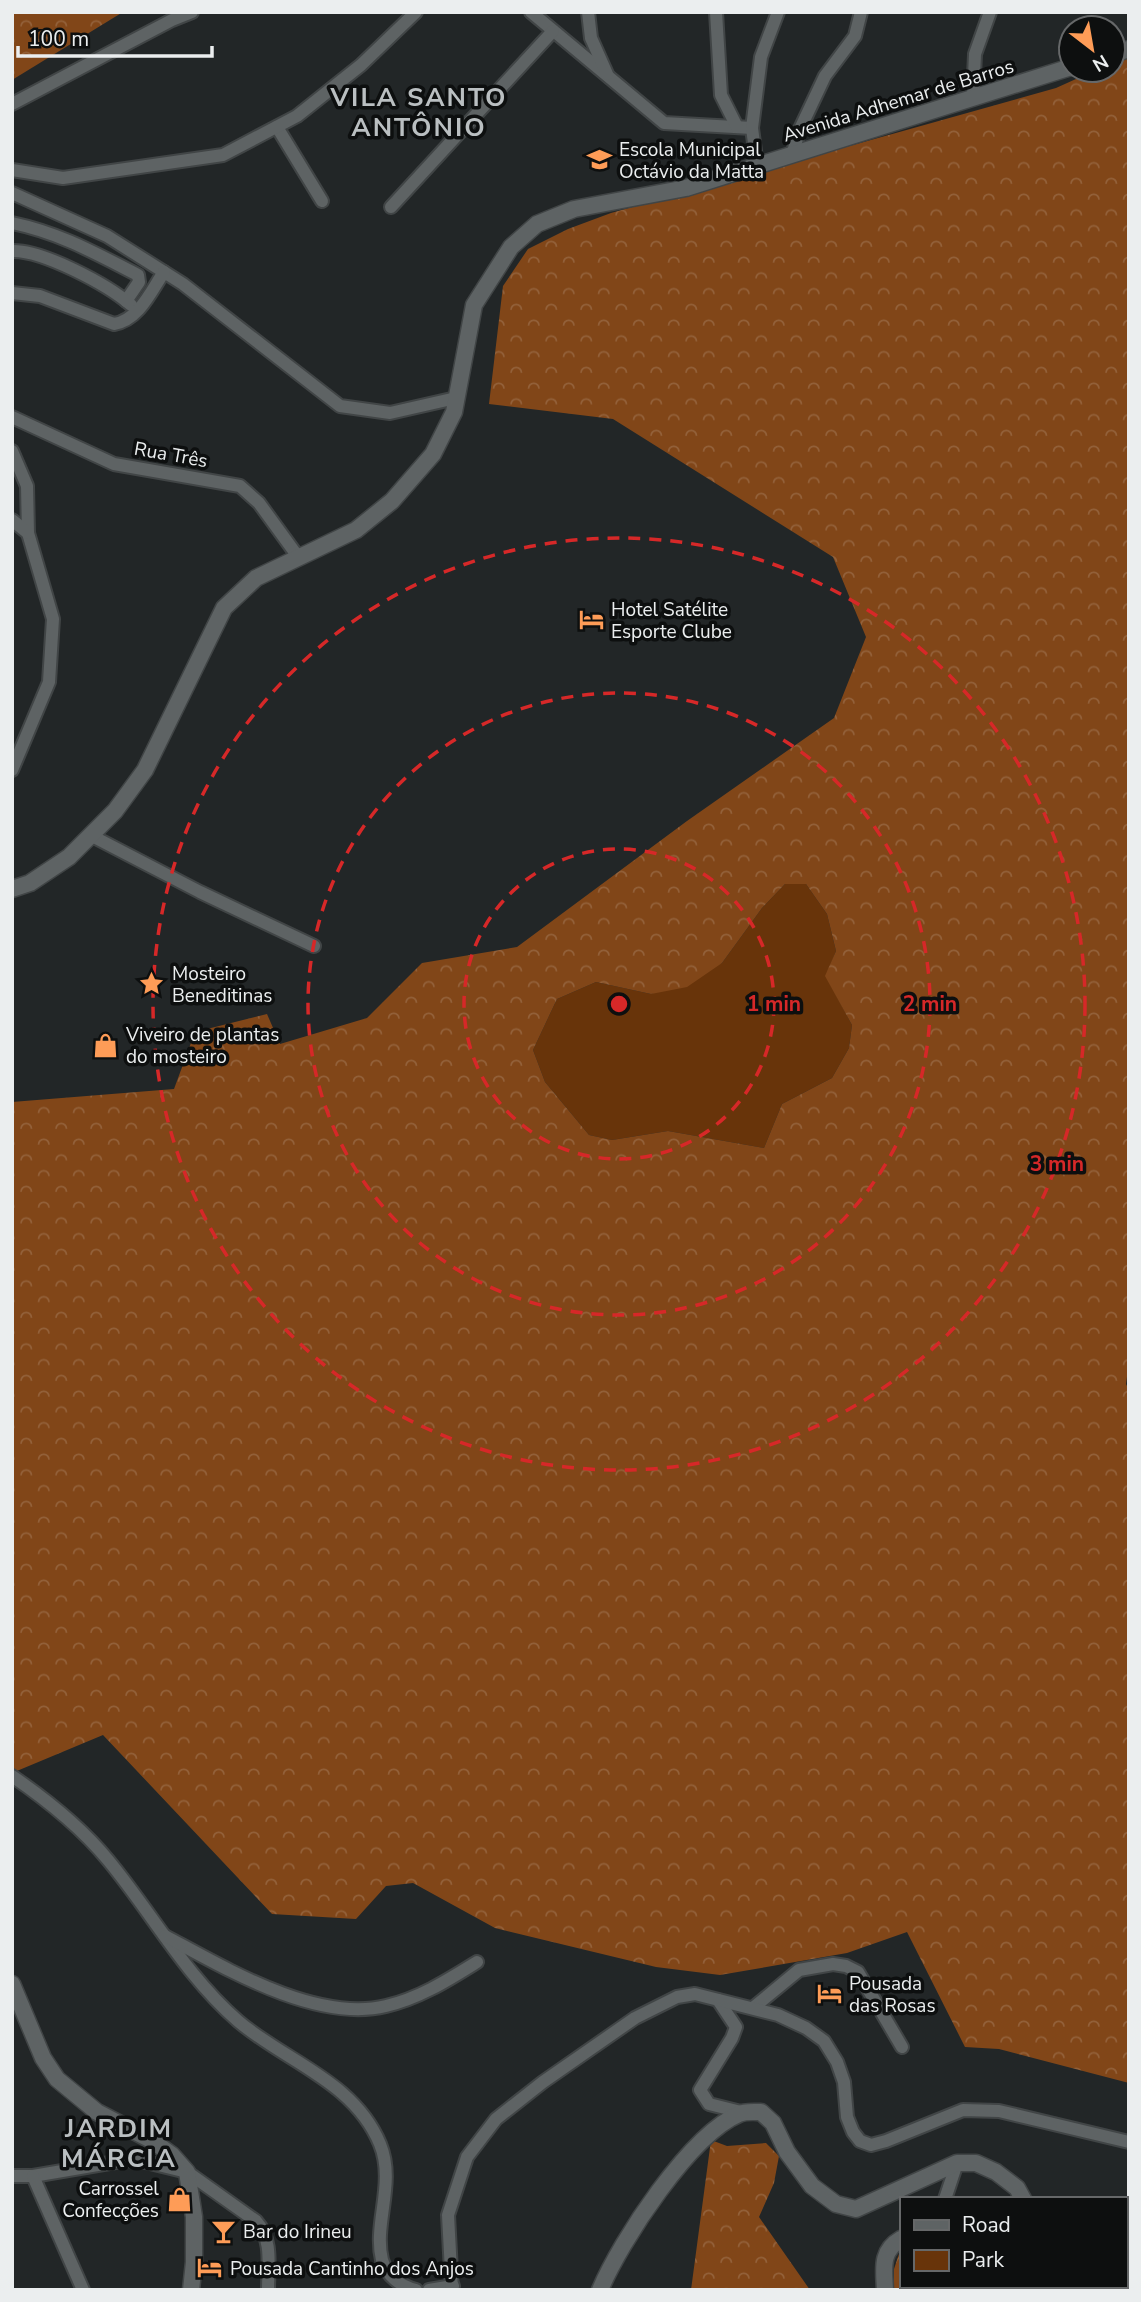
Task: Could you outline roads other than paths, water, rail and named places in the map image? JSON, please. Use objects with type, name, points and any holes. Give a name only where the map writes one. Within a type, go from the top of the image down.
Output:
[{"type":"street","points":[[12,104],[192,12]]},
{"type":"street","points":[[12,170],[62,178],[223,155],[297,116],[361,65],[416,12]]},
{"type":"street","points":[[531,12],[664,122],[752,128]]},
{"type":"street","points":[[588,12],[591,38],[609,77]]},
{"type":"street","points":[[716,12],[721,95],[737,127]]},
{"type":"street","points":[[757,166],[752,128],[761,57],[778,12]]},
{"type":"street","points":[[792,155],[800,129],[825,76],[855,36],[861,12]]},
{"type":"street","points":[[973,98],[975,54],[990,12]]},
{"type":"street","points":[[391,208],[553,31]]},
{"type":"street","name":"Avenida Adhemar de Barros","points":[[12,889],[30,883],[69,857],[115,811],[145,770],[224,608],[257,578],[356,530],[392,500],[433,454],[454,412],[474,305],[511,247],[537,224],[574,209],[686,188],[1057,71]]},
{"type":"street","points":[[277,127],[322,201]]},
{"type":"street","points":[[12,193],[107,236],[183,284],[341,407],[390,413],[456,398]]},
{"type":"street","points":[[12,223],[44,230],[138,275],[139,282],[126,301]]},
{"type":"street","points":[[12,251],[38,254],[126,301],[138,311]]},
{"type":"street","points":[[12,293],[40,296],[114,324],[125,322],[138,311],[164,272]]},
{"type":"street","name":"Rua Três","points":[[12,417],[114,464],[240,486],[259,503],[299,558]]},
{"type":"street","points":[[12,451],[27,486],[27,533],[53,618],[49,682],[12,770]]},
{"type":"street","points":[[12,520],[27,533]]},
{"type":"street","points":[[92,836],[200,892],[314,946]]},
{"type":"street","points":[[12,1776],[50,1802],[97,1846],[160,1933],[235,2018],[250,2031],[338,2088],[354,2102],[374,2129],[386,2169],[382,2259],[395,2280],[416,2290]]},
{"type":"street","points":[[160,1933],[257,1982],[330,2008],[361,2010],[385,2007],[418,1996],[477,1962]]},
{"type":"street","points":[[753,2008],[790,1974],[833,1964],[846,1966],[858,1972],[902,2047]]},
{"type":"street","points":[[12,1984],[43,2058],[57,2079],[97,2112],[173,2155],[187,2172],[256,2221],[263,2229],[267,2237],[268,2290]]},
{"type":"street","points":[[429,2290],[452,2288],[448,2215],[467,2157],[496,2119],[543,2082],[635,2018],[677,1997],[695,1994],[778,2015],[806,2028],[824,2042],[837,2062],[844,2082],[847,2117],[853,2132],[860,2141],[871,2145],[963,2110],[999,2111],[1129,2142]]},
{"type":"street","points":[[718,2000],[736,2027],[700,2091],[709,2104],[741,2112],[761,2112],[773,2123],[787,2152],[813,2186],[836,2204],[856,2208],[957,2163],[976,2163],[996,2172],[1017,2188],[1022,2197]]},
{"type":"street","points":[[600,2290],[643,2215],[678,2166],[701,2139],[741,2112]]},
{"type":"street","points":[[12,2176],[33,2176],[127,2160],[187,2172]]},
{"type":"street","points":[[946,2197],[957,2163]]},
{"type":"street","points":[[187,2172],[194,2217],[191,2290]]},
{"type":"street","points":[[33,2176],[83,2290]]},
{"type":"street","points":[[885,2290],[884,2258],[900,2240]]},
{"type":"place","name":"Escola Municipal Octávio da Matta","points":[[599,160]]},
{"type":"place","name":"Hotel Satélite Esporte Clube","points":[[591,620]]},
{"type":"place","name":"Mosteiro Beneditinas","points":[[152,984]]},
{"type":"place","name":"Viveiro de plantas do mosteiro","points":[[106,1045]]},
{"type":"place","name":"Pousada das Rosas","points":[[829,1994]]},
{"type":"place","name":"Carrossel Confecções","points":[[179,2199]]},
{"type":"place","name":"Bar do Irineu","points":[[223,2231]]},
{"type":"place","name":"Pousada Cantinho dos Anjos","points":[[210,2268]]},
{"type":"district","name":"VILA SANTO ANTÔNIO","points":[[419,112]]},
{"type":"district","name":"JARDIM MÁRCIA","points":[[119,2143]]}]
